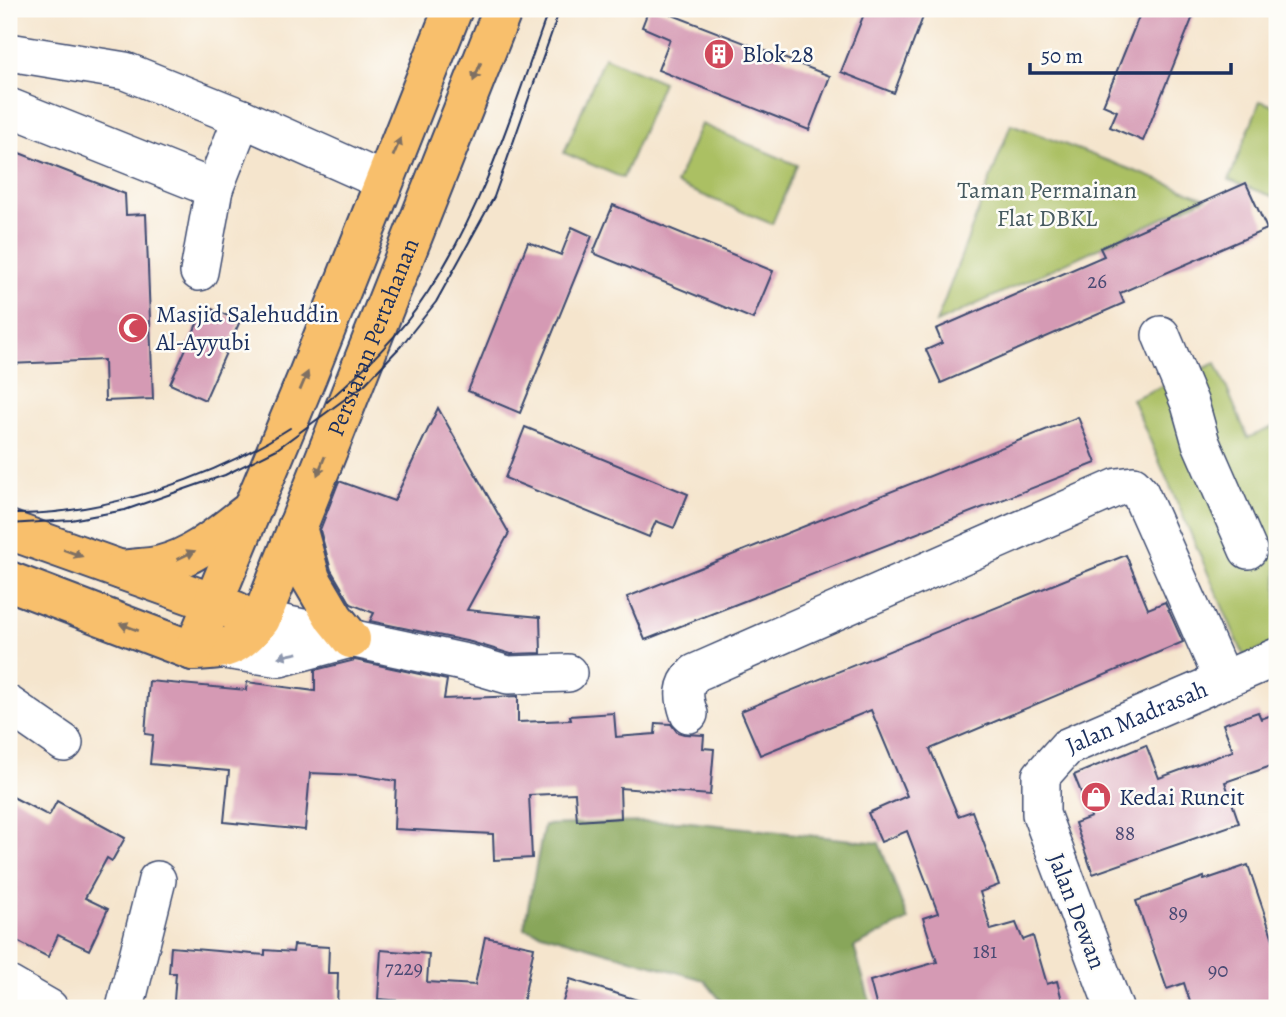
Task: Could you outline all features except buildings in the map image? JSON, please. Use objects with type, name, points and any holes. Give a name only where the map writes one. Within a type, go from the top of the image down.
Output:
[{"type":"main road","name":"Persiaran Pertahanan","points":[[453,9],[307,377],[212,603],[209,651],[244,639],[261,619],[503,9]]},
{"type":"main road","points":[[120,570],[161,565],[185,557],[207,545],[249,512]]},
{"type":"main road","points":[[297,527],[311,579],[334,618],[351,639]]},
{"type":"main road","points":[[9,530],[261,619]]},
{"type":"main road","points":[[9,581],[209,651]]},
{"type":"street","points":[[9,52],[125,71],[242,118],[383,181]]},
{"type":"street","points":[[9,107],[214,189]]},
{"type":"street","points":[[199,272],[214,189],[242,118]]},
{"type":"street","points":[[1161,335],[1190,404],[1201,443],[1248,550]]},
{"type":"street","points":[[689,714],[683,699],[684,688],[695,673],[1118,488],[1133,485],[1140,494],[1223,680]]},
{"type":"street","points":[[261,619],[467,663],[508,675],[568,673]]},
{"type":"street","points":[[209,651],[280,658],[351,639]]},
{"type":"street","name":"Jalan Madrasah","points":[[1041,814],[1041,776],[1068,747],[1277,657]]},
{"type":"street","points":[[9,705],[64,743]]},
{"type":"street","name":"Jalan Dewan","points":[[1041,814],[1114,1008]]},
{"type":"street","points":[[125,1008],[157,880]]},
{"type":"street","points":[[9,985],[49,1008]]},
{"type":"green space","points":[[604,57],[663,82],[623,178],[564,153]]},
{"type":"green space","points":[[1260,101],[1277,107],[1277,198],[1229,180]]},
{"type":"green space","points":[[701,124],[797,165],[772,224],[676,184]]},
{"type":"green space","name":"Taman Permainan Flat DBKL","points":[[1011,124],[1206,198],[936,323]]},
{"type":"green space","points":[[1216,363],[1248,438],[1277,425],[1277,643],[1244,656],[1132,399]]},
{"type":"green space","points":[[681,821],[879,843],[908,920],[854,947],[872,1008],[727,1008],[704,980],[524,928],[544,825]]},
{"type":"tram line","points":[[327,402],[394,337],[428,292],[448,259],[497,154],[549,9]]},
{"type":"tram line","points":[[9,524],[71,520],[125,510],[225,475],[277,449],[364,385],[401,346],[436,302],[494,197],[560,9]]},
{"type":"tram line","points":[[12,514],[83,508],[157,490],[227,463],[290,428]]},
{"type":"place","name":"Blok 28","points":[[719,54]]},
{"type":"place","name":"Masjid Salehuddin Al-Ayyubi","points":[[133,328]]},
{"type":"place","name":"Kedai Runcit","points":[[1096,797]]}]
